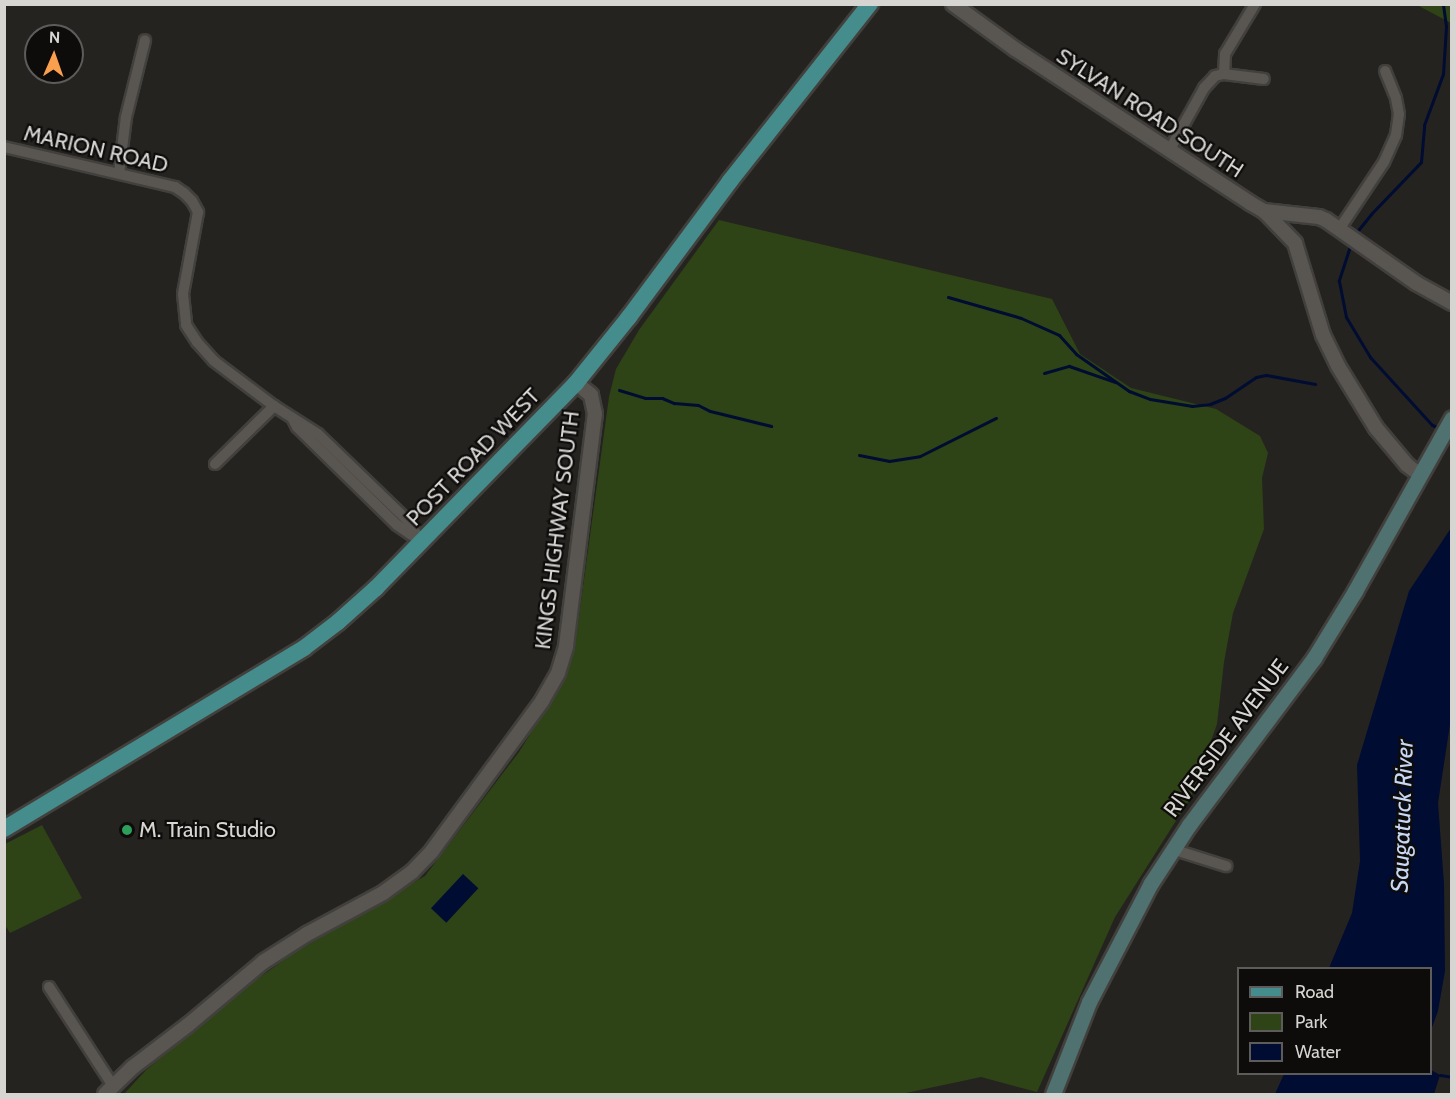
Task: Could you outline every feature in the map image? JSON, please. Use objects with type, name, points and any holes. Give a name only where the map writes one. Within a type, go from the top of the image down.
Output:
[{"type":"main road","name":"POST ROAD WEST","points":[[4,829],[304,648],[348,613],[422,542],[576,382],[629,317],[730,181],[870,4]]},
{"type":"main road","name":"RIVERSIDE AVENUE","points":[[1053,1095],[1089,1002],[1140,901],[1172,849],[1314,658],[1355,591],[1447,425]]},
{"type":"street","name":"SYLVAN ROAD SOUTH","points":[[953,4],[1169,151],[1264,211],[1319,217],[1345,232],[1416,283],[1452,303]]},
{"type":"street","points":[[1224,74],[1225,54],[1256,4]]},
{"type":"street","points":[[119,173],[126,117],[145,40]]},
{"type":"street","points":[[1345,232],[1384,162],[1396,135],[1399,114],[1396,98],[1385,71]]},
{"type":"street","points":[[1169,151],[1204,88],[1215,76],[1224,74],[1264,79]]},
{"type":"street","name":"MARION ROAD","points":[[4,147],[175,187],[192,201],[198,212],[197,227],[183,294],[186,325],[197,342],[214,361],[293,419],[297,428],[402,530],[422,542]]},
{"type":"street","points":[[1264,211],[1295,243],[1330,351],[1376,428],[1407,465],[1419,474]]},
{"type":"street","name":"SYLVAN ROAD SOUTH","points":[[1295,243],[1296,228],[1303,221],[1315,221],[1345,232]]},
{"type":"street","name":"KINGS HIGHWAY SOUTH","points":[[109,1090],[133,1067],[188,1025],[263,962],[307,934],[383,893],[412,872],[432,850],[542,701],[558,673],[566,646],[595,414],[591,395],[576,382]]},
{"type":"street","points":[[214,464],[274,406]]},
{"type":"street","points":[[1172,849],[1226,866]]},
{"type":"street","points":[[49,987],[109,1090]]},
{"type":"green space","points":[[1417,5],[1451,5],[1451,23]]},
{"type":"green space","points":[[719,220],[1052,299],[1080,354],[1131,388],[1216,409],[1260,436],[1268,453],[1262,478],[1264,529],[1233,613],[1224,662],[1217,724],[1191,797],[1115,917],[1037,1092],[981,1077],[901,1094],[124,1094],[146,1070],[250,984],[294,953],[425,876],[519,752],[553,697],[575,645],[609,397],[616,369],[639,330]]},
{"type":"green space","points":[[42,825],[82,898],[10,933],[5,925],[5,844]]},
{"type":"water","name":"Saugatuck River","points":[[1451,528],[1451,718],[1438,803],[1444,884],[1445,971],[1438,1011],[1432,1027],[1432,967],[1329,967],[1352,913],[1360,861],[1357,765],[1409,591]]},
{"type":"water","points":[[463,874],[478,888],[446,923],[431,908]]},
{"type":"water","points":[[1432,1071],[1440,1075],[1434,1094],[1275,1094],[1284,1075],[1432,1075]]},
{"type":"waterway","points":[[1355,234],[1421,162],[1424,125],[1443,74],[1446,26],[1443,4]]},
{"type":"waterway","points":[[1351,243],[1339,281],[1346,317],[1370,357],[1432,425],[1440,428]]},
{"type":"waterway","points":[[948,297],[1021,318],[1059,335],[1076,354],[1129,391],[1150,399],[1192,406],[1210,404],[1225,398],[1256,377],[1266,375],[1315,384]]},
{"type":"waterway","points":[[1044,373],[1069,366],[1115,382]]},
{"type":"waterway","points":[[619,390],[645,398],[662,398],[674,403],[698,405],[710,411],[771,426]]},
{"type":"waterway","points":[[859,455],[889,461],[920,456],[996,418]]},
{"type":"waterway","points":[[1440,1075],[1452,1077]]},
{"type":"place","name":"M. Train Studio","points":[[127,830]]}]
